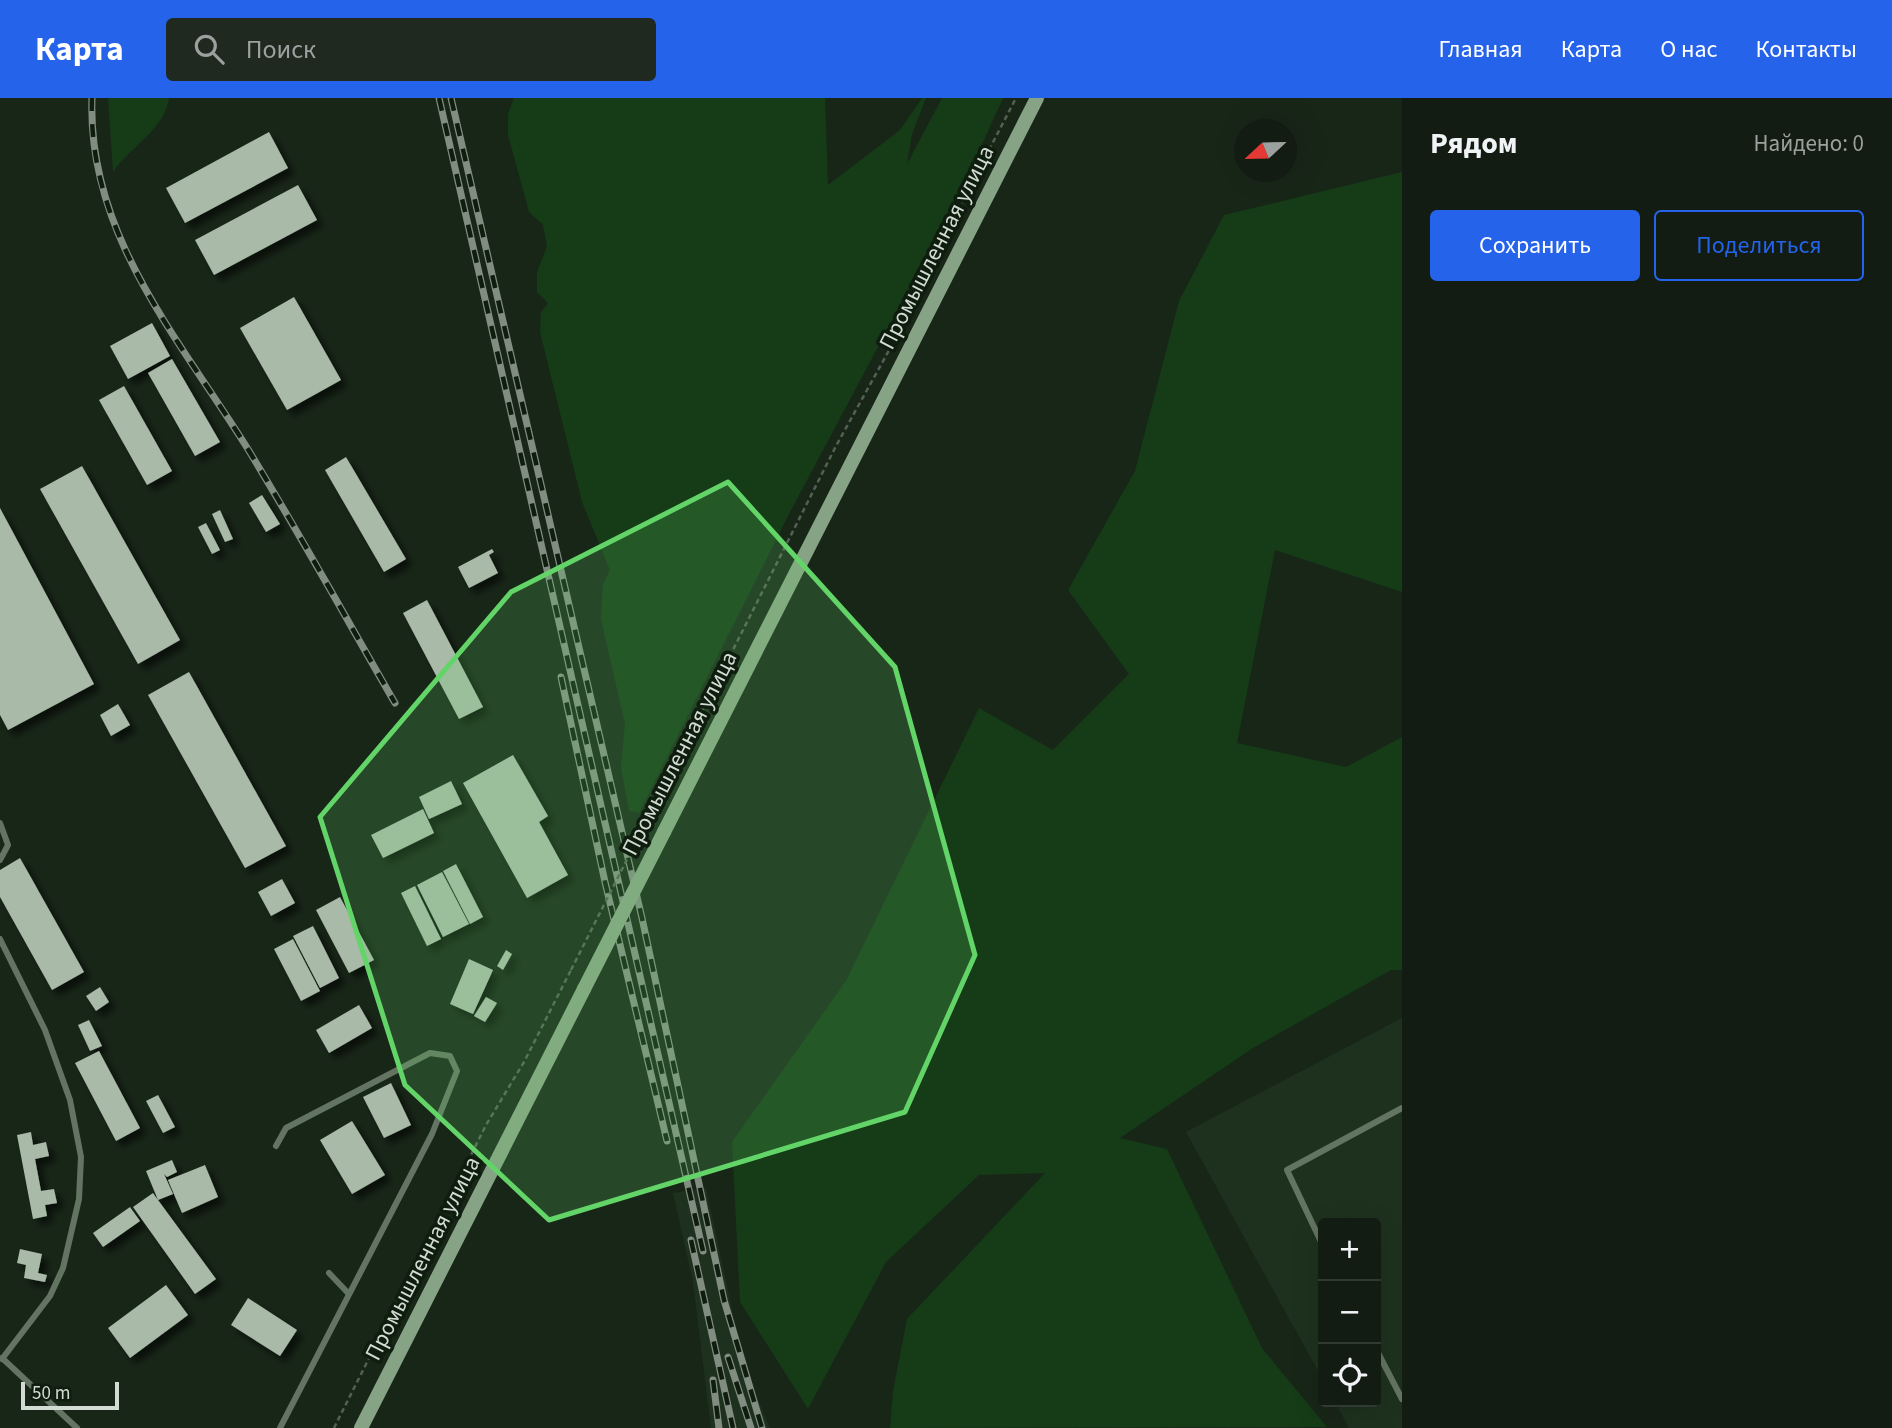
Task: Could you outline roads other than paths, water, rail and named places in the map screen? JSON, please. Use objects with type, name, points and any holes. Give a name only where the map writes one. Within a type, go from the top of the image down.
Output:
[{"type":"street","name":"Промышленная улица","points":[[361,1428],[1037,98]]},
{"type":"lane","points":[[0,823],[8,845],[0,860]]},
{"type":"lane","points":[[0,939],[49,1042],[70,1100],[81,1157],[79,1199],[62,1268],[50,1296],[1,1358],[77,1428]]},
{"type":"lane","points":[[276,1146],[286,1128],[430,1053],[450,1056],[457,1071],[432,1134],[280,1428]]},
{"type":"lane","points":[[1318,1235],[1287,1170],[1402,1108]]},
{"type":"lane","points":[[328,1273],[348,1293]]},
{"type":"lane","points":[[1381,1359],[1402,1399]]},
{"type":"railway","points":[[92,98],[94,148],[105,195],[121,240],[142,283],[246,446],[395,703]]},
{"type":"railway","points":[[439,98],[703,1251]]},
{"type":"railway","points":[[451,98],[642,918],[724,1300],[762,1428]]},
{"type":"railway","points":[[561,677],[605,882],[667,1141]]},
{"type":"railway","points":[[691,1240],[733,1428]]},
{"type":"railway","points":[[728,1357],[751,1428]]},
{"type":"railway","points":[[713,1380],[719,1428]]}]
